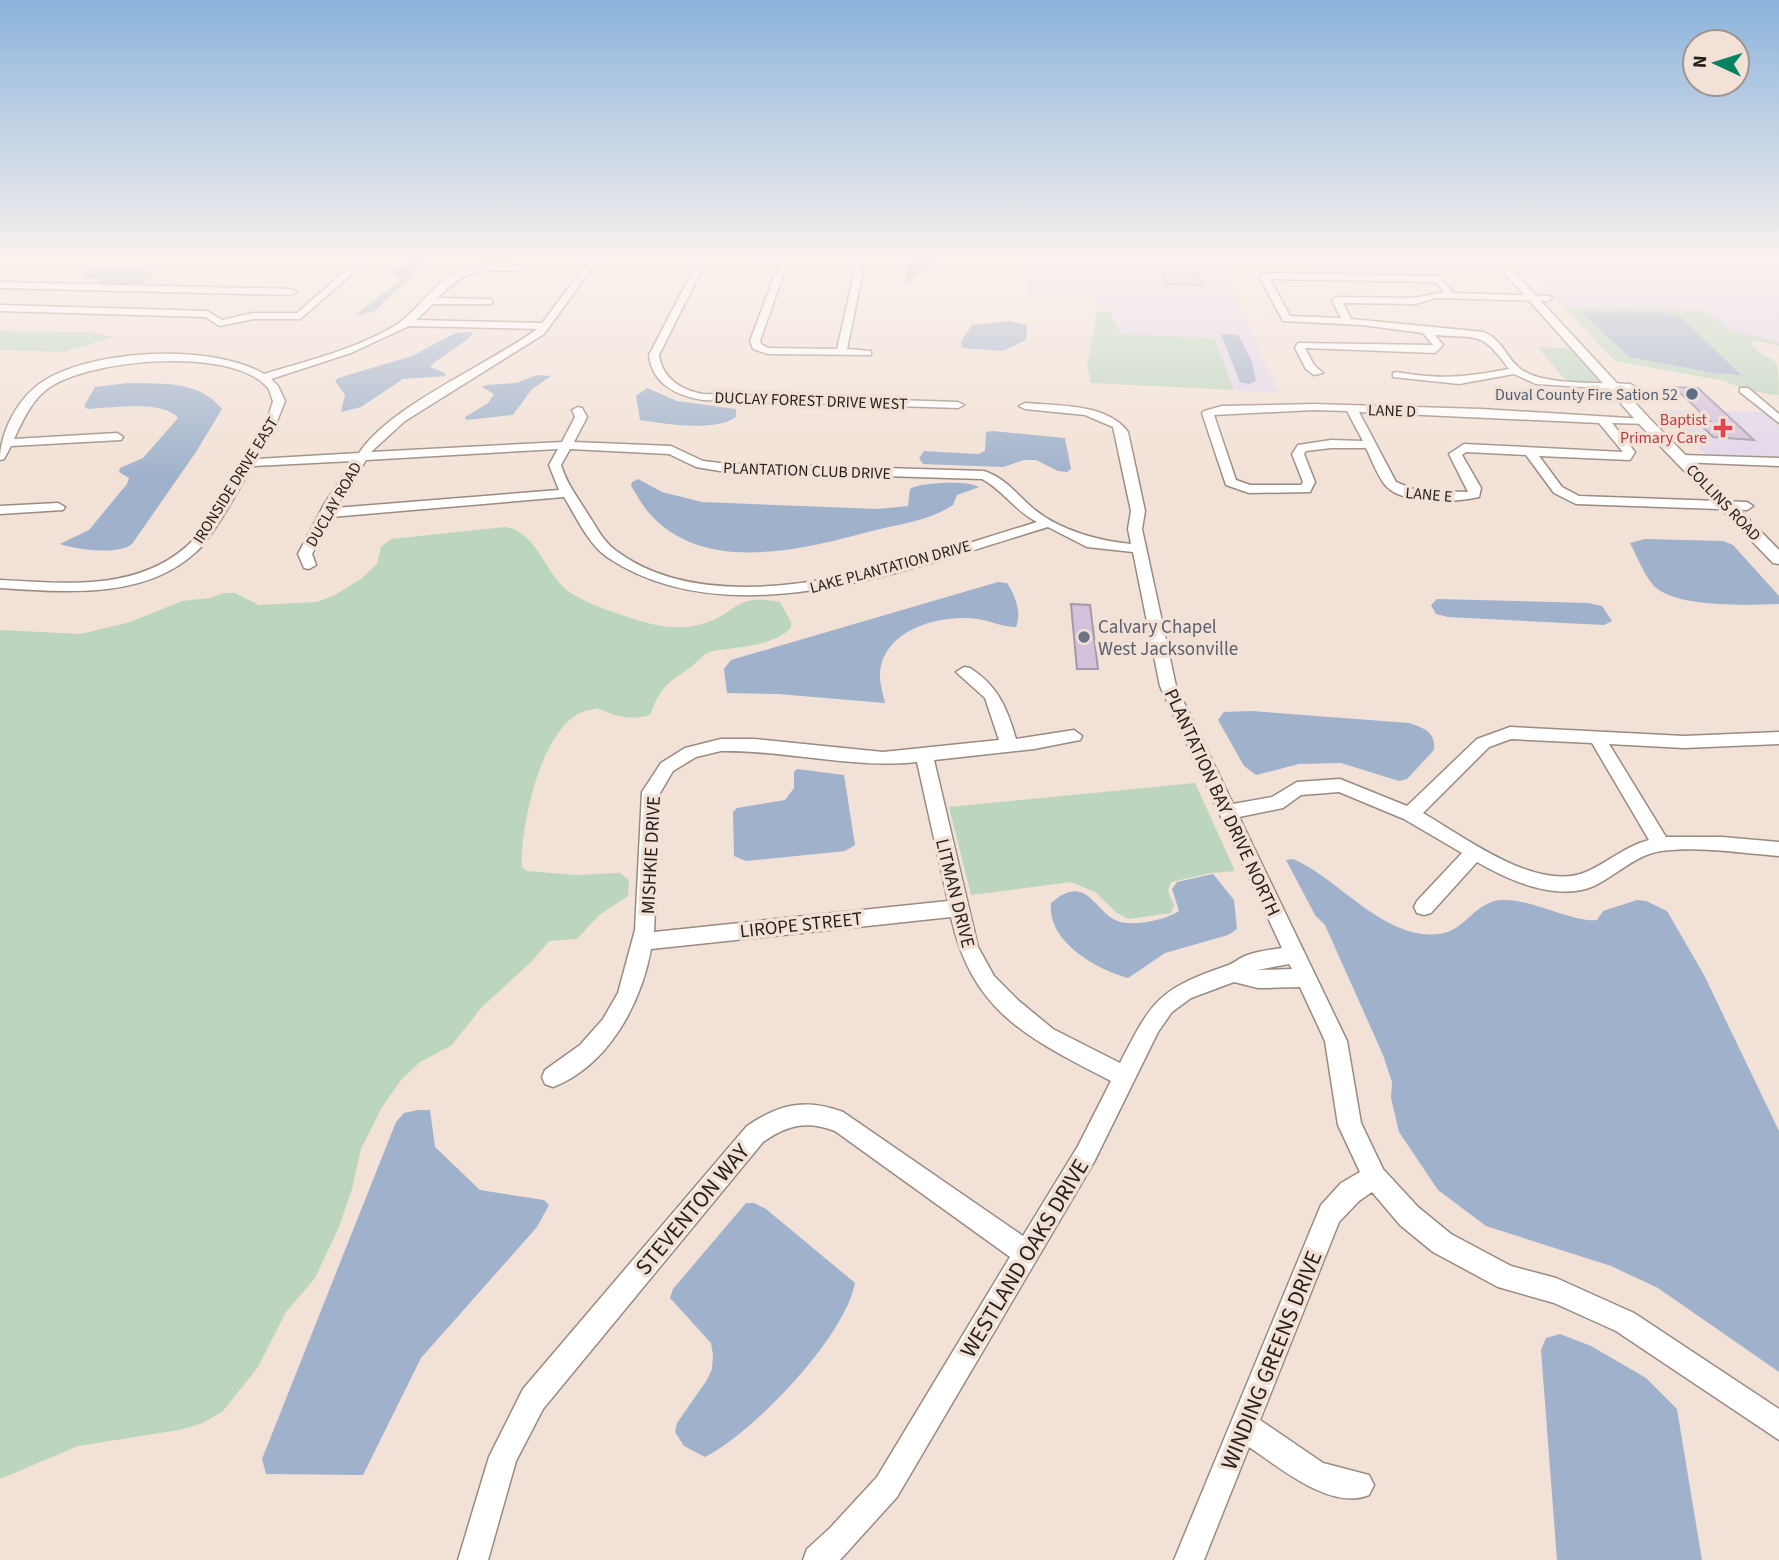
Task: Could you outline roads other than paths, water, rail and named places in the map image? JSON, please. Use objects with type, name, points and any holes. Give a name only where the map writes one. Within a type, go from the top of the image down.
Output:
[{"type":"main road","name":"COLLINS ROAD","points":[[1570,334],[1645,422],[1779,559]]},
{"type":"main road","name":"COLLINS ROAD","points":[[1576,334],[1779,540]]},
{"type":"street","points":[[0,456],[29,400],[46,384],[80,370],[127,359],[212,362],[251,370],[263,377],[361,346],[387,334]]},
{"type":"street","name":"DUCLAY ROAD","points":[[309,565],[305,554],[326,513],[361,456],[401,419],[537,334]]},
{"type":"street","name":"DUCLAY FOREST DRIVE WEST","points":[[665,334],[654,355],[655,365],[679,391],[703,397],[958,405]]},
{"type":"street","points":[[758,334],[755,341],[757,347],[768,351],[867,354]]},
{"type":"street","points":[[841,352],[845,334]]},
{"type":"street","points":[[1318,373],[1310,367],[1300,348],[1302,345],[1435,350],[1438,345],[1429,334]]},
{"type":"street","points":[[1477,334],[1491,339],[1516,371],[1542,383],[1630,387]]},
{"type":"street","points":[[1397,375],[1477,380],[1496,372],[1516,371]]},
{"type":"street","name":"IRONSIDE DRIVE EAST","points":[[0,584],[97,587],[149,576],[182,558],[193,548],[272,421],[279,402],[275,389],[263,377]]},
{"type":"street","points":[[1744,390],[1779,420]]},
{"type":"street","name":"PLANTATION BAY DRIVE NORTH","points":[[1025,406],[1105,412],[1122,432],[1138,511],[1135,529],[1168,686],[1336,1041],[1350,1125],[1375,1177],[1409,1216],[1442,1243],[1507,1278],[1556,1291],[1625,1322],[1779,1426]]},
{"type":"street","points":[[1351,408],[1371,445]]},
{"type":"street","name":"LANE D","points":[[1371,445],[1331,444],[1302,448],[1298,454],[1309,482],[1306,488],[1301,490],[1241,488],[1227,478],[1208,415],[1211,411],[1351,408],[1645,422]]},
{"type":"street","name":"LAKE PLANTATION DRIVE","points":[[578,410],[581,417],[555,465],[568,492],[598,541],[610,553],[664,580],[712,590],[756,592],[817,586],[1048,523]]},
{"type":"street","points":[[1531,453],[1626,457],[1629,452],[1603,420]]},
{"type":"street","points":[[7,443],[117,437]]},
{"type":"street","name":"PLANTATION CLUB DRIVE","points":[[247,463],[565,445],[671,450],[700,464],[720,467],[984,475],[1000,482],[1020,505],[1048,523],[1092,544],[1139,549]]},
{"type":"street","name":"LANE E","points":[[1371,445],[1391,484],[1412,495],[1474,494],[1475,488],[1455,457],[1458,450],[1531,453]]},
{"type":"street","points":[[1531,453],[1558,490],[1576,500],[1747,506]]},
{"type":"street","points":[[1682,459],[1779,463]]},
{"type":"street","points":[[326,513],[568,492]]},
{"type":"street","points":[[0,510],[58,507]]},
{"type":"street","points":[[964,672],[989,689],[996,701],[1009,745]]},
{"type":"street","points":[[1410,814],[1483,743],[1494,738],[1521,733],[1715,742],[1779,738]]},
{"type":"street","name":"MISHKIE DRIVE","points":[[553,1077],[588,1052],[612,1022],[629,993],[645,941],[651,792],[657,777],[669,763],[705,749],[755,745],[782,745],[879,758],[925,757],[1074,736]]},
{"type":"street","points":[[1596,737],[1661,844]]},
{"type":"street","name":"LITMAN DRIVE","points":[[925,757],[956,908],[968,948],[987,982],[1011,1008],[1045,1036],[1126,1077]]},
{"type":"street","points":[[1228,812],[1276,803],[1297,789],[1322,785],[1359,791],[1410,814],[1473,854],[1515,875],[1570,884],[1588,880],[1637,850],[1661,844],[1692,842],[1779,849]]},
{"type":"street","points":[[1424,907],[1473,854]]},
{"type":"street","name":"LIROPE STREET","points":[[645,941],[956,908]]},
{"type":"street","name":"WESTLAND OAKS DRIVE","points":[[818,1560],[841,1539],[887,1487],[1086,1154],[1150,1025],[1165,1005],[1184,991],[1234,973],[1252,962],[1295,954]]},
{"type":"street","points":[[1234,973],[1258,979],[1306,978]]},
{"type":"street","name":"STEVENTON WAY","points":[[473,1560],[503,1457],[533,1399],[755,1134],[795,1104],[843,1123],[1027,1254]]},
{"type":"street","name":"WINDING GREENS DRIVE","points":[[1189,1560],[1331,1214],[1350,1192],[1375,1177]]},
{"type":"street","points":[[1244,1426],[1317,1476],[1359,1485]]},
{"type":"water","points":[[454,334],[472,334],[430,367],[445,373],[446,376],[403,379],[361,407],[341,412],[345,395],[335,381],[338,378],[412,356]]},
{"type":"water","points":[[966,334],[1026,334],[1026,340],[1003,351],[962,348],[961,341]]},
{"type":"water","points":[[1604,334],[1698,334],[1741,375],[1714,373],[1629,357]]},
{"type":"water","points":[[1221,335],[1238,335],[1252,361],[1256,381],[1249,384],[1240,382]]},
{"type":"water","points":[[537,375],[551,376],[532,389],[513,415],[466,420],[465,417],[488,403],[494,394],[482,387],[516,383]]},
{"type":"water","points":[[128,383],[191,388],[213,400],[222,409],[196,452],[132,544],[117,549],[87,550],[60,544],[89,530],[127,484],[129,478],[119,472],[120,468],[143,458],[178,418],[171,412],[149,407],[88,409],[84,406],[95,387]]},
{"type":"water","points":[[647,388],[677,401],[736,409],[736,417],[727,422],[703,426],[640,420],[636,396]]},
{"type":"water","points":[[986,432],[1065,438],[1071,469],[1067,472],[1058,471],[1036,460],[1024,460],[1003,467],[923,464],[919,458],[924,451],[978,454],[985,451]]},
{"type":"water","points":[[638,479],[662,492],[702,502],[878,509],[908,506],[910,489],[923,485],[956,483],[979,487],[957,495],[953,505],[924,518],[816,545],[756,552],[726,551],[697,545],[672,533],[649,513],[631,486],[632,482]]},
{"type":"water","points":[[1645,539],[1723,541],[1733,545],[1779,596],[1779,604],[1714,604],[1695,602],[1664,593],[1650,582],[1630,543]]},
{"type":"water","points":[[998,582],[1007,583],[1015,599],[1018,610],[1016,627],[978,619],[947,619],[931,622],[902,636],[883,660],[880,679],[885,703],[778,694],[727,693],[724,669],[731,660]]},
{"type":"water","points":[[1437,599],[1588,603],[1602,606],[1612,621],[1604,625],[1448,617],[1436,614],[1431,605]]},
{"type":"water","points":[[1251,711],[1409,723],[1431,735],[1434,750],[1407,779],[1399,781],[1341,763],[1299,764],[1256,775],[1244,766],[1218,720],[1224,712]]},
{"type":"water","points":[[797,769],[844,775],[855,845],[845,851],[746,861],[734,856],[733,812],[737,808],[785,800],[794,788],[794,772]]},
{"type":"water","points":[[1293,859],[1381,918],[1399,928],[1419,933],[1448,932],[1485,905],[1503,900],[1527,903],[1588,920],[1597,920],[1603,911],[1637,900],[1646,901],[1667,911],[1704,975],[1779,1131],[1779,1372],[1658,1288],[1611,1266],[1486,1226],[1438,1190],[1399,1132],[1391,1098],[1392,1082],[1383,1055],[1325,925],[1315,915],[1286,860]]},
{"type":"water","points":[[1213,874],[1234,900],[1237,929],[1228,935],[1165,953],[1128,978],[1102,968],[1076,952],[1057,930],[1052,917],[1051,903],[1072,891],[1087,896],[1115,920],[1138,923],[1157,920],[1179,911],[1172,889],[1177,882]]},
{"type":"water","points":[[430,1110],[435,1147],[480,1190],[544,1200],[549,1205],[537,1227],[421,1358],[363,1475],[266,1474],[262,1459],[396,1122],[404,1113]]},
{"type":"water","points":[[746,1203],[754,1203],[766,1209],[855,1283],[848,1305],[834,1329],[795,1381],[748,1427],[705,1457],[684,1446],[675,1432],[677,1423],[712,1369],[711,1343],[670,1298],[673,1289]]},
{"type":"water","points":[[1560,1334],[1591,1346],[1646,1378],[1677,1409],[1702,1560],[1557,1560],[1541,1350],[1546,1338]]},
{"type":"place","name":"Duval County Fire Sation 52","points":[[1692,394]]},
{"type":"place","name":"Baptist Primary Care","points":[[1723,428]]},
{"type":"place","name":"Calvary Chapel West Jacksonville","points":[[1084,637]]}]
